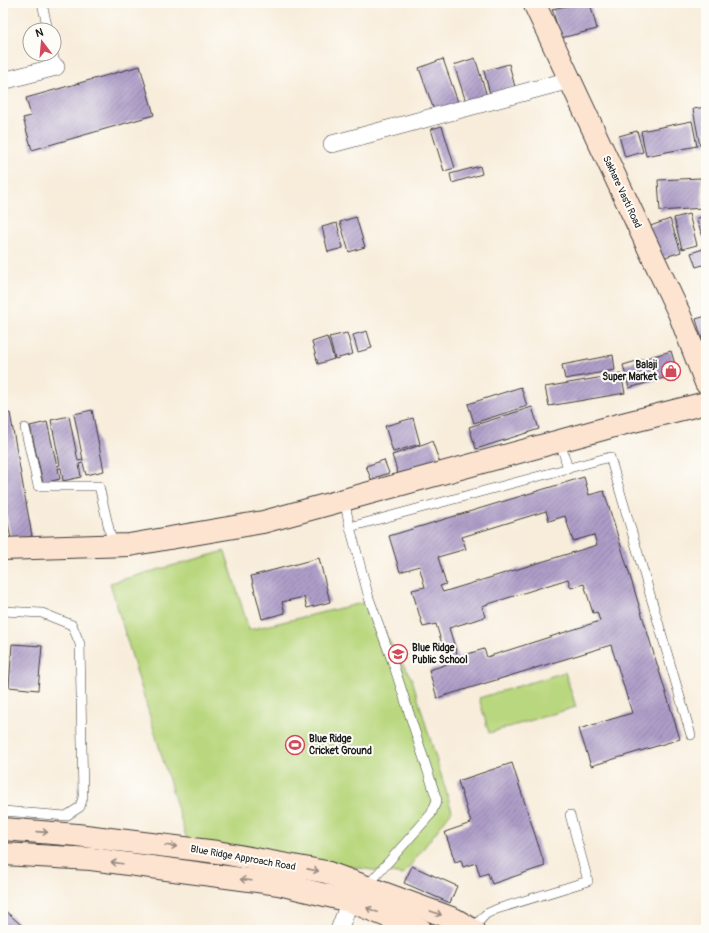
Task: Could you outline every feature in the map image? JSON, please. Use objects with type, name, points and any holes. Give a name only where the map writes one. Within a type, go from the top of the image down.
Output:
[{"type":"street","name":"Sakhare Vasti Road","points":[[534,3],[679,313],[706,383]]},
{"type":"street","points":[[3,81],[51,62]]},
{"type":"street","points":[[332,144],[570,80]]},
{"type":"street","points":[[3,549],[129,545],[263,522],[706,403]]},
{"type":"street","name":"Blue Ridge Approach Road","points":[[3,829],[77,835],[216,852],[326,872],[407,927]]},
{"type":"street","name":"Blue Ridge Approach Road","points":[[3,854],[91,860],[358,894],[454,919],[472,930]]},
{"type":"street","points":[[339,930],[358,894]]},
{"type":"lane","points":[[42,3],[46,22]]},
{"type":"lane","points":[[25,428],[38,486],[99,486],[112,546]]},
{"type":"lane","points":[[560,441],[568,469]]},
{"type":"lane","points":[[350,528],[610,457],[692,735]]},
{"type":"lane","points":[[344,500],[369,598],[394,666],[437,800],[431,814],[358,894]]},
{"type":"lane","points":[[3,611],[42,613],[72,625],[80,644],[83,797],[80,807],[66,816],[3,811]]},
{"type":"lane","points":[[472,930],[486,914],[496,909],[588,881],[570,815]]},
{"type":"green space","name":"Blue Ridge Cricket Ground","points":[[225,551],[249,630],[366,602],[412,679],[452,811],[403,875],[187,840],[110,583]]},
{"type":"green space","points":[[565,672],[576,707],[489,733],[479,698]]},
{"type":"building","points":[[581,3],[590,3],[597,29],[561,38],[552,9]]},
{"type":"building","points":[[644,3],[660,3],[660,4],[645,7]]},
{"type":"building","points":[[475,58],[487,96],[466,102],[454,65]]},
{"type":"building","points":[[443,59],[459,105],[435,113],[419,68]]},
{"type":"building","points":[[509,64],[515,87],[490,94],[484,71]]},
{"type":"building","points":[[140,66],[154,115],[32,150],[23,118],[31,116],[26,98]]},
{"type":"building","points":[[706,107],[706,145],[700,146],[693,109]]},
{"type":"building","points":[[692,121],[697,146],[646,156],[641,131]]},
{"type":"building","points":[[442,126],[455,168],[444,171],[431,129]]},
{"type":"building","points":[[637,131],[643,152],[625,157],[619,136]]},
{"type":"building","points":[[480,166],[482,174],[452,183],[450,174]]},
{"type":"building","points":[[701,178],[703,208],[660,211],[658,180]]},
{"type":"building","points":[[689,214],[697,245],[682,249],[674,218]]},
{"type":"building","points":[[706,215],[706,244],[696,219]]},
{"type":"building","points":[[356,217],[365,247],[349,252],[340,222]]},
{"type":"building","points":[[670,219],[681,252],[656,260],[645,228]]},
{"type":"building","points":[[337,223],[343,248],[328,252],[322,227]]},
{"type":"building","points":[[706,248],[706,264],[696,267],[691,253]]},
{"type":"building","points":[[706,316],[706,345],[704,346],[696,319]]},
{"type":"building","points":[[367,331],[372,348],[358,352],[353,335]]},
{"type":"building","points":[[347,333],[353,354],[335,359],[329,337]]},
{"type":"building","points":[[327,337],[334,359],[318,364],[312,342]]},
{"type":"building","points":[[671,351],[678,374],[629,388],[623,365]]},
{"type":"building","points":[[613,355],[615,370],[565,379],[562,365]]},
{"type":"building","points":[[621,374],[625,393],[549,406],[545,387]]},
{"type":"building","points":[[521,387],[527,406],[474,423],[468,404]]},
{"type":"building","points":[[532,407],[539,429],[476,449],[469,427]]},
{"type":"building","points":[[92,410],[104,471],[86,475],[83,463],[79,464],[81,477],[63,481],[61,468],[58,468],[60,479],[43,483],[30,426],[47,422],[57,466],[60,465],[51,420],[69,416],[78,461],[83,460],[74,414]]},
{"type":"building","points":[[10,413],[32,536],[11,539],[3,497],[3,414]]},
{"type":"building","points":[[413,418],[420,444],[393,452],[385,426]]},
{"type":"building","points":[[432,441],[441,466],[400,480],[392,455]]},
{"type":"building","points":[[384,460],[389,473],[371,479],[366,466]]},
{"type":"building","points":[[584,477],[589,495],[604,491],[680,739],[591,766],[579,729],[632,713],[611,645],[437,698],[429,670],[448,664],[436,624],[423,627],[412,590],[425,587],[419,566],[400,572],[389,536]],"holes":[[[546,511],[549,521],[565,516],[573,541],[594,535],[597,545],[443,592],[440,586],[446,584],[438,557],[466,549],[462,537]],[[568,579],[571,588],[584,584],[593,613],[597,612],[600,621],[487,657],[484,649],[458,657],[449,628],[485,617],[482,606]]]},
{"type":"building","points":[[319,558],[330,602],[307,608],[304,597],[282,602],[285,613],[262,619],[251,576]]},
{"type":"building","points":[[12,644],[42,646],[38,690],[9,687]]},
{"type":"building","points":[[512,763],[545,866],[492,884],[488,873],[480,876],[476,863],[463,867],[461,860],[455,862],[445,832],[471,823],[458,781]]},
{"type":"building","points":[[412,866],[457,886],[450,903],[404,883]]},
{"type":"building","points":[[3,909],[27,930],[3,930]]},
{"type":"place","name":"Balaji Super Market","points":[[671,371]]},
{"type":"place","name":"Blue Ridge Public School","points":[[398,654]]},
{"type":"place","name":"Blue Ridge Cricket Ground","points":[[295,745]]}]
